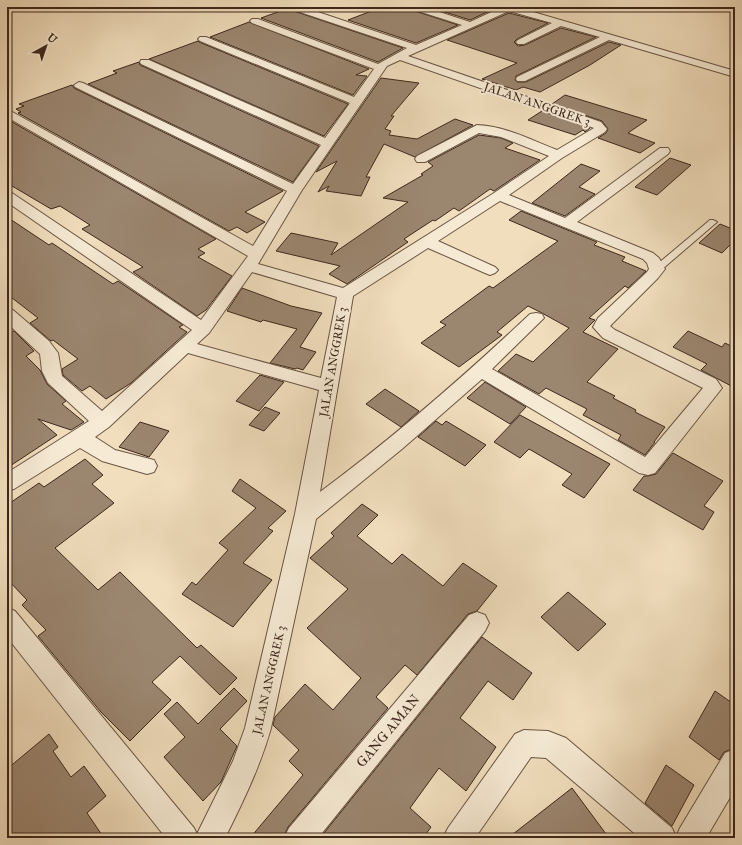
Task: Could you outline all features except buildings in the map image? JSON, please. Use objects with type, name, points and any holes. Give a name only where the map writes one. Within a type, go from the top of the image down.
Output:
[{"type":"street","points":[[294,7],[416,48]]},
{"type":"street","points":[[7,483],[80,438],[102,422],[203,329],[252,260],[295,190],[327,143],[380,68],[389,61],[508,7],[735,74]]},
{"type":"street","points":[[418,8],[471,25]]},
{"type":"street","points":[[255,21],[380,68]]},
{"type":"street","points":[[521,42],[560,23]]},
{"type":"street","points":[[521,79],[608,37]]},
{"type":"street","points":[[203,39],[356,102]]},
{"type":"street","name":"JALAN ANGGREK 3","points":[[210,838],[253,750],[306,514],[344,294],[499,196],[601,127],[399,56]]},
{"type":"street","points":[[145,62],[327,143]]},
{"type":"street","points":[[79,85],[295,190]]},
{"type":"street","points":[[9,116],[252,260],[344,294]]},
{"type":"street","points":[[421,159],[477,129],[493,131],[558,155]]},
{"type":"street","points":[[567,223],[664,151]]},
{"type":"street","points":[[7,196],[203,329]]},
{"type":"street","points":[[481,371],[642,466],[648,467],[713,388],[710,384],[609,334],[601,327],[604,322],[657,269],[654,260],[648,256],[499,196]]},
{"type":"street","points":[[427,242],[490,270]]},
{"type":"street","points":[[7,314],[49,353],[50,371],[54,380],[102,422]]},
{"type":"street","points":[[306,514],[354,479],[481,371],[536,318]]},
{"type":"street","points":[[185,346],[329,387]]},
{"type":"street","points":[[80,438],[109,456],[147,466]]},
{"type":"street","points":[[7,619],[184,838]]},
{"type":"street","name":"GANG AMAN","points":[[299,838],[478,623]]},
{"type":"street","points":[[458,838],[524,743],[548,744],[556,748],[662,838]]},
{"type":"street","points":[[690,838],[735,763]]},
{"type":"lane","points":[[657,269],[713,222]]}]
